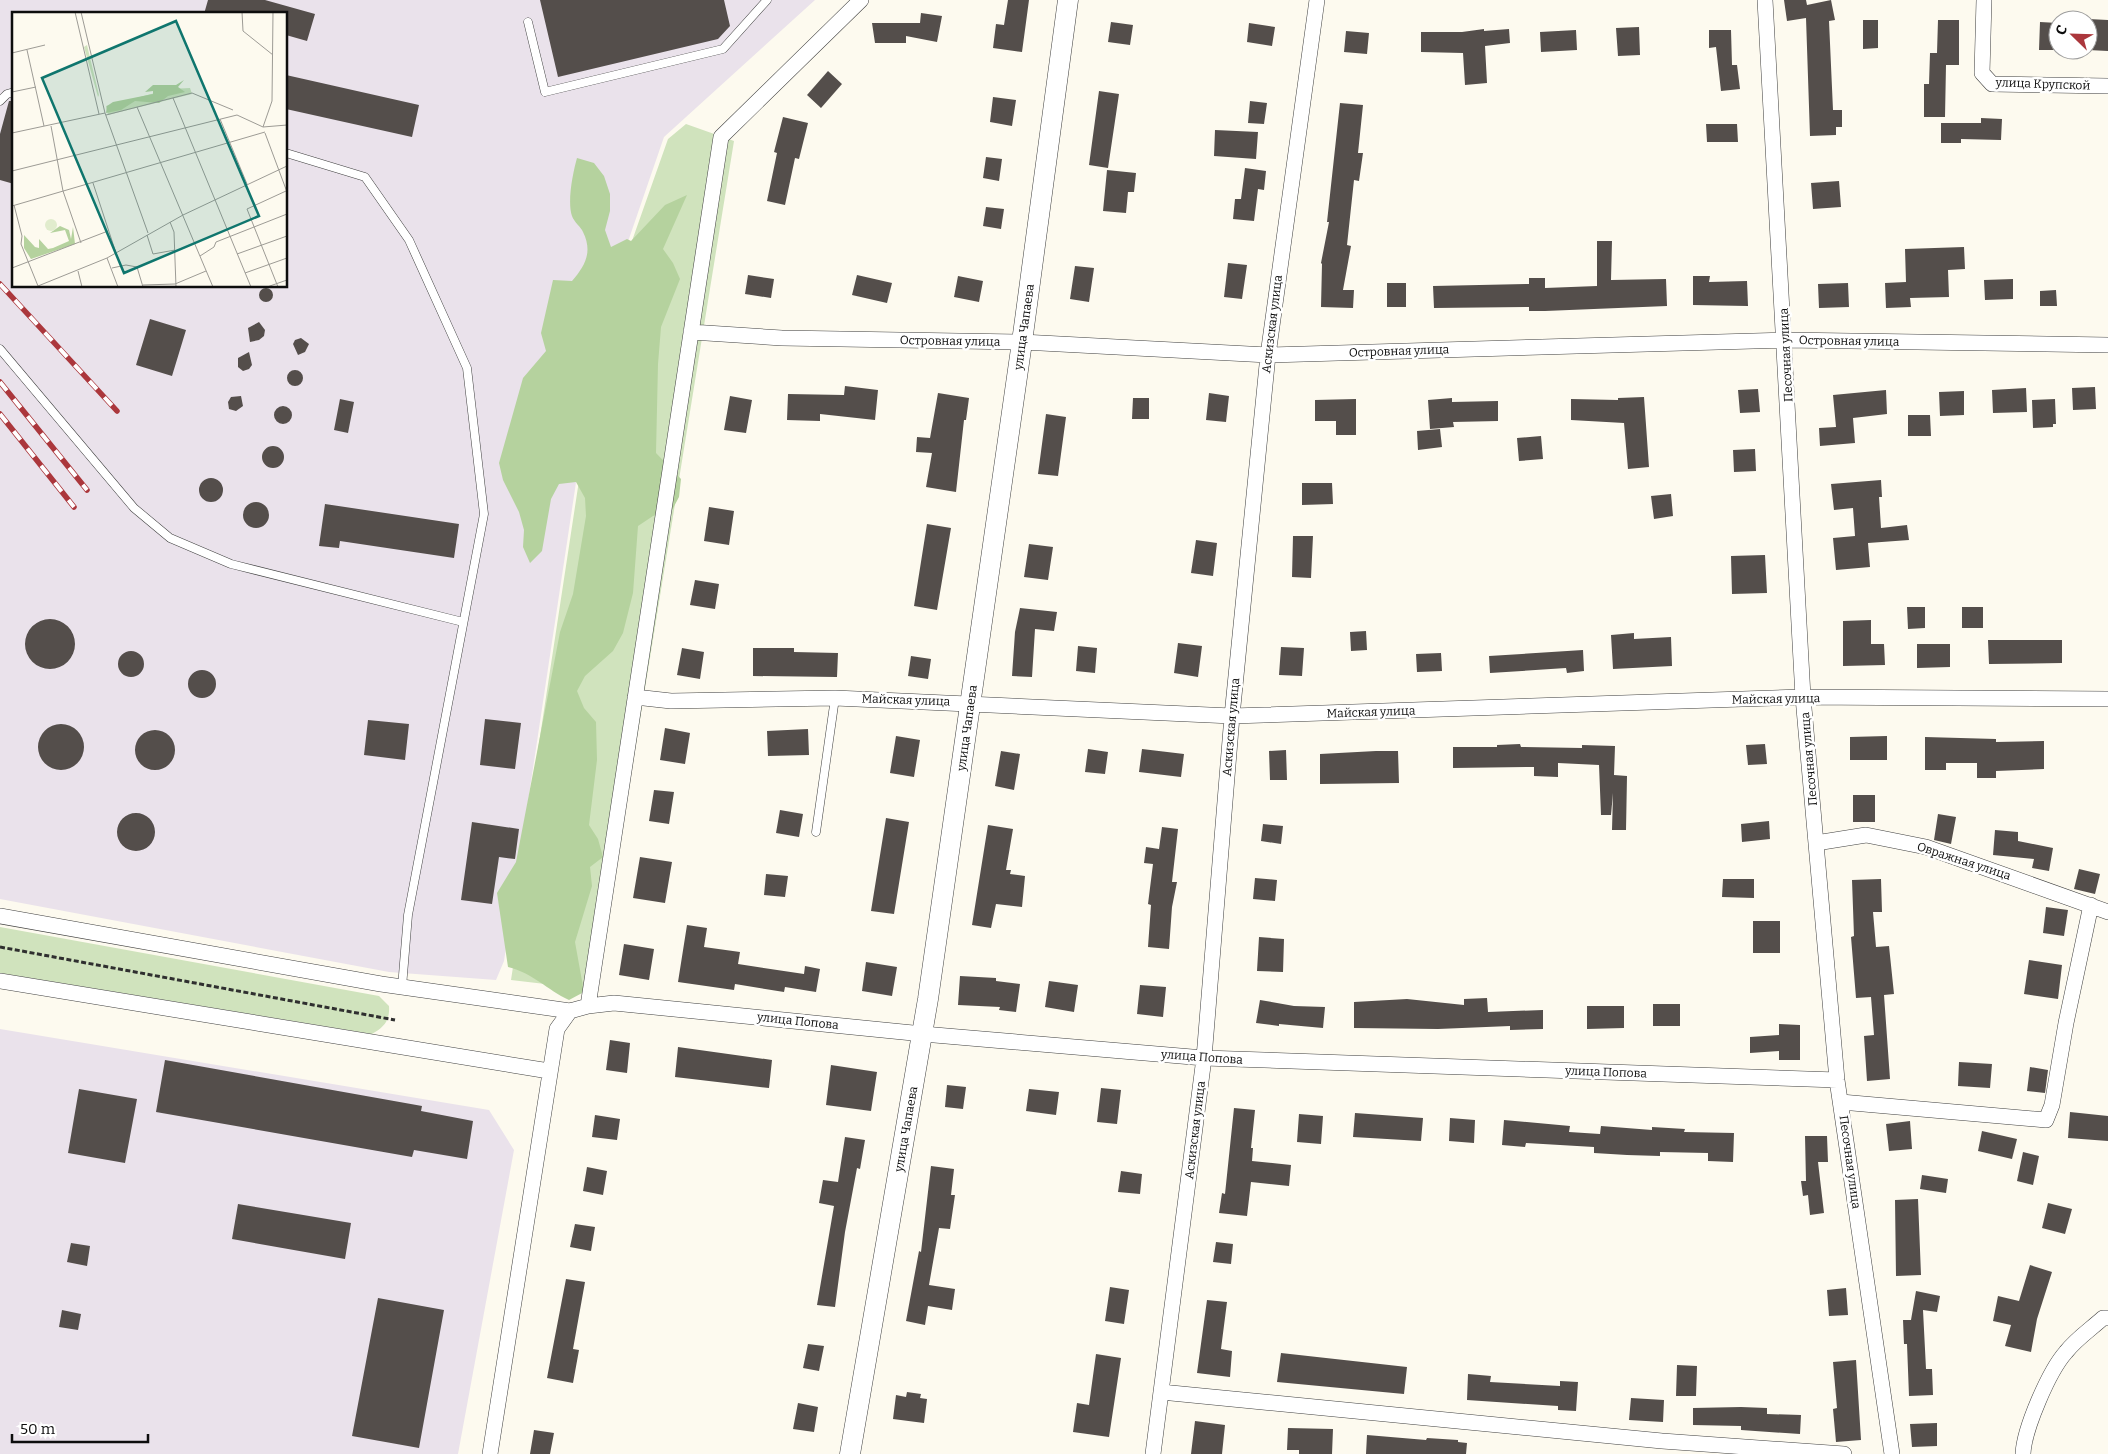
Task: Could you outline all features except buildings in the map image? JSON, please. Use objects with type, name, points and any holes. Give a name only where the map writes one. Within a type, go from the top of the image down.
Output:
[{"type":"street","points":[[588,1006],[721,136],[861,0]]},
{"type":"street","name":"улица Чапаева","points":[[850,1454],[923,1034],[1022,342],[1068,0]]},
{"type":"street","name":"Аскизская улица","points":[[1153,1454],[1204,1058],[1232,716],[1268,354],[1317,0]]},
{"type":"street","name":"Песочная улица","points":[[1765,0],[1803,697],[1837,1080],[1842,1102],[1892,1454]]},
{"type":"street","name":"улица Крупской","points":[[1984,0],[1982,72],[1992,84],[2108,86]]},
{"type":"street","name":"Островная улица","points":[[691,332],[782,338],[1022,342],[1268,354],[1785,340],[2108,345]]},
{"type":"street","name":"Майская улица","points":[[635,697],[671,702],[836,698],[971,702],[1232,716],[1803,697],[2108,699]]},
{"type":"street","name":"Овражная улица","points":[[1816,843],[1866,835],[1926,847],[2108,912]]},
{"type":"street","points":[[1842,1102],[2046,1120],[2052,1105],[2066,1024],[2091,905]]},
{"type":"street","points":[[0,916],[402,987],[570,1011],[557,1029],[549,1071],[490,1454]]},
{"type":"street","points":[[0,981],[549,1071]]},
{"type":"street","name":"улица Попова","points":[[570,1011],[588,1006],[614,1003],[923,1034],[1204,1058],[1837,1080]]},
{"type":"street","points":[[2023,1454],[2023,1445],[2036,1406],[2065,1352],[2103,1318],[2108,1318]]},
{"type":"street","points":[[1162,1392],[1662,1448],[1844,1454]]},
{"type":"lane","points":[[528,22],[545,92],[723,50],[767,0]]},
{"type":"lane","points":[[0,101],[7,94],[12,93]]},
{"type":"lane","points":[[288,155],[365,177],[409,240],[467,368],[484,514],[408,915],[402,987]]},
{"type":"lane","points":[[0,349],[134,508],[170,538],[231,564],[464,622]]},
{"type":"lane","points":[[816,832],[836,698]]},
{"type":"path","points":[[0,947],[395,1020]]},
{"type":"shaded area","points":[[0,0],[815,0],[664,137],[600,323],[504,961],[496,980],[389,972],[0,899]]},
{"type":"shaded area","points":[[0,1029],[489,1110],[514,1150],[458,1454],[0,1454]]},
{"type":"green space","points":[[686,124],[734,141],[596,990],[511,980],[531,849],[523,848],[603,323],[668,139]]},
{"type":"green space","points":[[577,158],[594,163],[604,176],[610,194],[610,211],[605,230],[611,247],[627,239],[631,241],[665,205],[687,195],[663,249],[673,263],[680,279],[661,327],[658,364],[656,453],[681,479],[679,497],[671,512],[653,516],[638,526],[633,593],[623,633],[613,651],[585,676],[577,691],[584,708],[596,722],[597,760],[589,825],[598,839],[603,857],[590,867],[592,886],[575,942],[584,992],[569,1000],[525,973],[508,967],[497,893],[516,862],[560,632],[573,594],[586,516],[585,498],[576,482],[559,484],[551,499],[542,551],[530,563],[523,547],[524,530],[519,512],[503,480],[499,463],[523,378],[546,351],[541,333],[553,280],[572,281],[581,270],[586,258],[586,239],[573,218],[570,203]]},
{"type":"green space","points":[[0,927],[379,996],[389,1006],[388,1016],[383,1026],[372,1034],[0,973]]},
{"type":"railway","points":[[0,284],[117,411]]},
{"type":"railway","points":[[0,382],[87,490]]},
{"type":"railway","points":[[0,414],[74,507]]}]
